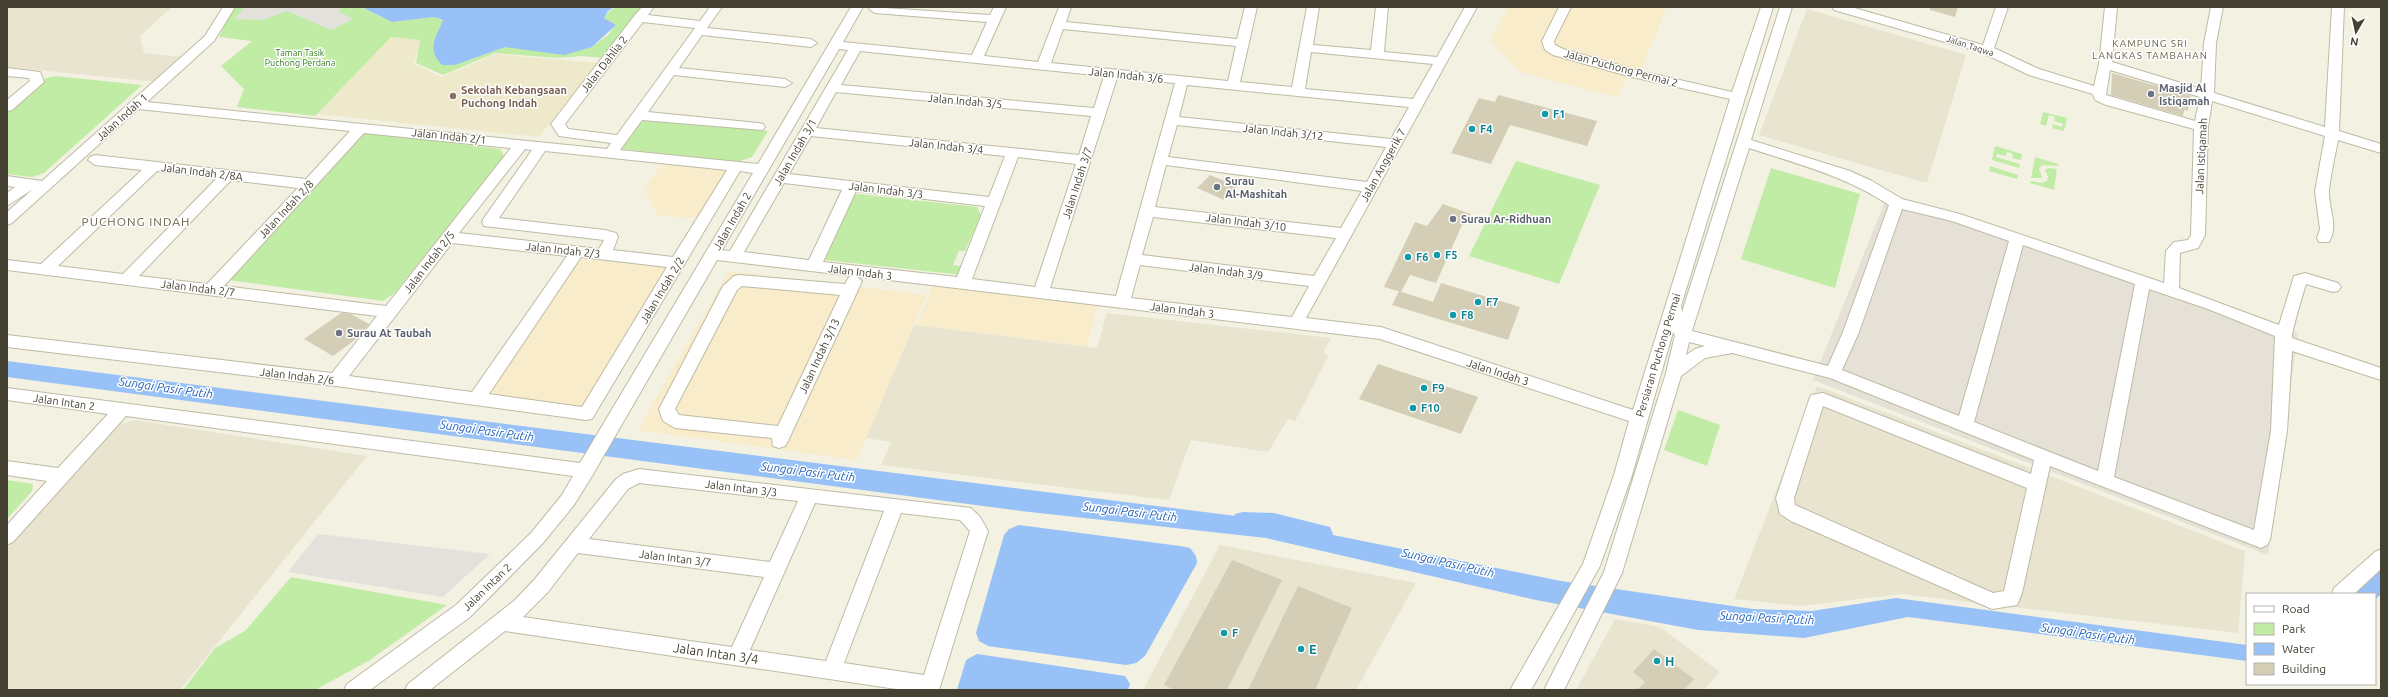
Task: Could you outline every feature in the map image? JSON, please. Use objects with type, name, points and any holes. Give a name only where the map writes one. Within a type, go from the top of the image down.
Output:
[{"type":"street","name":"Jalan Indah 1","points":[[7,220],[210,38],[229,7]]},
{"type":"street","name":"Jalan Dahlia 2","points":[[621,140],[564,133],[558,124],[648,7]]},
{"type":"street","points":[[612,152],[716,7]]},
{"type":"street","name":"Jalan Indah 2","points":[[590,464],[857,7]]},
{"type":"street","points":[[976,60],[1000,7]]},
{"type":"street","points":[[1043,66],[1065,7]]},
{"type":"street","points":[[1233,86],[1243,42],[1248,7]]},
{"type":"street","points":[[1298,92],[1313,7]]},
{"type":"street","points":[[1377,55],[1382,7]]},
{"type":"street","name":"Jalan Anggerik 7","points":[[1296,324],[1471,7]]},
{"type":"street","name":"Jalan Puchong Permai 2","points":[[1565,7],[1548,42],[1549,47],[1558,52],[1633,73],[1737,97]]},
{"type":"street","name":"Persiaran Puchong Permai","points":[[1520,690],[1591,566],[1623,475],[1673,305],[1737,97],[1767,7]]},
{"type":"street","name":"Persiaran Puchong Permai","points":[[1554,690],[1608,584],[1647,465],[1673,378],[1683,335],[1786,7]]},
{"type":"street","name":"Jalan Taqwa","points":[[1838,7],[1987,50],[2034,72],[2099,92],[2100,97],[2111,102],[2201,126]]},
{"type":"street","points":[[1987,50],[2002,7]]},
{"type":"street","points":[[2099,92],[2105,64],[2111,7]]},
{"type":"street","name":"Jalan Istiqamah","points":[[2171,291],[2173,251],[2179,246],[2193,244],[2198,235],[2201,126],[2207,94],[2210,43],[2217,7]]},
{"type":"street","points":[[2324,238],[2327,229],[2322,191],[2332,133],[2338,7]]},
{"type":"street","points":[[874,9],[994,19]]},
{"type":"street","points":[[639,18],[811,43]]},
{"type":"street","points":[[1058,25],[1243,42]]},
{"type":"street","name":"Jalan Indah 3/6","points":[[835,45],[1417,104]]},
{"type":"street","name":"Jalan Indah 3/1","points":[[734,257],[856,47]]},
{"type":"street","points":[[1306,48],[1441,61]]},
{"type":"street","points":[[2105,64],[2207,94],[2381,149]]},
{"type":"street","points":[[670,71],[785,83]]},
{"type":"street","points":[[7,72],[35,75],[37,82],[7,107]]},
{"type":"street","name":"Jalan Indah 3/7","points":[[1042,293],[1112,73]]},
{"type":"street","points":[[1122,303],[1182,80]]},
{"type":"street","name":"Jalan Indah 3/5","points":[[832,88],[1099,113]]},
{"type":"street","name":"Jalan Indah 2/1","points":[[136,105],[612,152],[763,169]]},
{"type":"street","points":[[638,115],[758,126]]},
{"type":"street","name":"Jalan Indah 3/12","points":[[1171,120],[1395,144]]},
{"type":"street","name":"Jalan Indah 2/8","points":[[211,290],[361,128]]},
{"type":"street","name":"Jalan Indah 3/4","points":[[807,131],[1085,160]]},
{"type":"street","points":[[1744,142],[1845,174],[1868,184],[1898,204],[1955,217],[2171,291],[2284,338],[2381,374]]},
{"type":"street","name":"Jalan Indah 2/5","points":[[336,380],[522,144]]},
{"type":"street","points":[[542,145],[489,222],[605,235],[610,237],[611,240],[603,254]]},
{"type":"street","points":[[962,284],[992,202],[1012,153]]},
{"type":"street","name":"Jalan Indah 2/8A","points":[[95,160],[308,184]]},
{"type":"street","points":[[1160,160],[1371,188]]},
{"type":"street","name":"Jalan Indah 2/2","points":[[586,414],[679,263],[736,166]]},
{"type":"street","points":[[45,269],[153,167]]},
{"type":"street","points":[[127,279],[228,175]]},
{"type":"street","name":"Jalan Indah 3/3","points":[[780,178],[992,202]]},
{"type":"street","points":[[7,181],[45,186]]},
{"type":"street","points":[[7,201],[27,184]]},
{"type":"street","points":[[814,266],[851,186]]},
{"type":"street","points":[[1833,373],[1851,332],[1898,204]]},
{"type":"street","name":"Jalan Indah 3/10","points":[[1146,211],[1345,234]]},
{"type":"street","name":"Jalan Indah 2/3","points":[[448,238],[679,263]]},
{"type":"street","points":[[1964,426],[2017,239]]},
{"type":"street","points":[[476,400],[577,252]]},
{"type":"street","name":"Jalan Indah 3","points":[[713,254],[1381,333],[1639,418]]},
{"type":"street","name":"Jalan Indah 3/9","points":[[1134,259],[1318,282]]},
{"type":"street","name":"Jalan Indah 2/7","points":[[7,264],[390,312]]},
{"type":"street","name":"Jalan Indah 3/13","points":[[850,290],[739,280],[731,286],[667,409],[669,416],[676,421],[781,437],[859,272]]},
{"type":"street","points":[[1673,305],[1678,326],[1683,335],[1833,373],[2043,457],[2261,540],[2279,431],[2284,338],[2299,280],[2305,278],[2333,287]]},
{"type":"street","points":[[2105,481],[2143,281]]},
{"type":"street","points":[[1655,366],[1676,346],[1683,335]]},
{"type":"street","name":"Jalan Indah 2/6","points":[[7,341],[336,380],[586,414]]},
{"type":"street","points":[[1647,465],[1647,429],[1639,418],[1659,403],[1673,378],[1701,353],[1734,348]]},
{"type":"street","name":"Jalan Intan 2","points":[[7,394],[122,410],[590,464],[568,500],[538,538],[464,611],[354,690]]},
{"type":"street","points":[[2037,484],[1823,399],[1817,400],[1785,498],[1786,509],[1797,516],[1992,602],[2010,599],[2013,593],[2043,457]]},
{"type":"street","points":[[7,537],[122,410]]},
{"type":"street","points":[[7,468],[62,476]]},
{"type":"street","name":"Jalan Intan 3/3","points":[[415,690],[502,622],[541,586],[622,484],[629,479],[639,476],[964,513],[974,522],[979,531],[930,687]]},
{"type":"street","points":[[738,656],[809,496]]},
{"type":"street","points":[[832,670],[895,505]]},
{"type":"street","name":"Jalan Intan 3/7","points":[[574,545],[775,570]]},
{"type":"street","points":[[2342,593],[2381,557]]},
{"type":"street","name":"Jalan Intan 3/4","points":[[502,622],[832,670],[930,687]]},
{"type":"shaded area","points":[[7,7],[172,7],[140,36],[144,53],[183,57],[156,82],[7,67]]},
{"type":"shaded area","points":[[245,7],[343,7],[338,11],[353,19],[331,30],[287,11],[263,20],[234,19]]},
{"type":"shaded area","points":[[1509,7],[1667,7],[1641,70],[1633,68],[1617,97],[1520,72],[1490,40]]},
{"type":"shaded area","points":[[1807,9],[1966,55],[1927,183],[1759,135]]},
{"type":"shaded area","name":"Sekolah Kebangsaan Puchong Indah","points":[[391,37],[420,40],[414,64],[442,77],[495,54],[597,63],[539,137],[316,114]]},
{"type":"shaded area","points":[[662,164],[727,171],[698,218],[658,216],[644,190]]},
{"type":"shaded area","points":[[1888,194],[2298,333],[2268,555],[1813,380]]},
{"type":"shaded area","points":[[579,255],[673,265],[583,411],[482,397]]},
{"type":"shaded area","points":[[729,271],[926,295],[857,460],[638,430]]},
{"type":"shaded area","points":[[934,283],[1098,303],[1087,346],[917,325]]},
{"type":"shaded area","points":[[1107,313],[1331,338],[1323,353],[1329,355],[1295,421],[1288,419],[1268,452],[1191,440],[1169,500],[881,465],[891,442],[866,438],[914,325],[1097,348]]},
{"type":"shaded area","points":[[1817,386],[2245,551],[2238,633],[1901,594],[1801,606],[1734,599]]},
{"type":"shaded area","points":[[134,420],[367,456],[180,690],[7,690],[7,549],[117,426]]},
{"type":"shaded area","points":[[318,534],[490,554],[443,597],[288,572]]},
{"type":"shaded area","points":[[1220,545],[1416,583],[1356,690],[1143,690]]},
{"type":"shaded area","points":[[1615,619],[1660,627],[1720,672],[1704,690],[1576,690]]},
{"type":"green space","name":"Taman Tasik Puchong Perdana","points":[[234,7],[362,7],[392,22],[434,17],[444,21],[442,65],[455,65],[505,47],[592,47],[607,36],[616,25],[604,18],[607,13],[621,7],[643,7],[603,58],[582,56],[557,58],[495,53],[443,75],[416,63],[420,40],[391,37],[315,116],[237,107],[244,89],[221,66],[252,41],[219,37]]},
{"type":"green space","points":[[56,76],[142,85],[44,173],[32,177],[7,174],[7,110],[46,78]]},
{"type":"green space","points":[[2043,112],[2067,118],[2064,131],[2052,128],[2053,124],[2062,127],[2063,124],[2054,121],[2055,117],[2049,115],[2046,126],[2040,124]]},
{"type":"green space","points":[[648,120],[768,131],[752,157],[738,162],[622,149],[639,123]]},
{"type":"green space","points":[[368,132],[500,149],[504,156],[395,293],[383,301],[228,280],[355,138]]},
{"type":"green space","points":[[1995,146],[2022,154],[2021,160],[2012,158],[2013,154],[2007,152],[2006,156],[1997,154],[1996,157],[2020,164],[2019,168],[1992,160]]},
{"type":"green space","points":[[2035,157],[2058,164],[2058,166],[2043,165],[2039,168],[2042,178],[2031,178]]},
{"type":"green space","points":[[1516,161],[1600,185],[1559,284],[1469,256]]},
{"type":"green space","points":[[1990,166],[2018,175],[2017,179],[1989,171]]},
{"type":"green space","points":[[1771,168],[1860,194],[1835,288],[1741,259]]},
{"type":"green space","points":[[2049,168],[2057,169],[2054,190],[2030,183],[2031,181],[2042,183],[2047,181],[2048,177],[2045,170]]},
{"type":"green space","points":[[859,194],[977,207],[981,215],[965,251],[959,251],[953,265],[965,267],[962,275],[825,260],[852,196]]},
{"type":"green space","points":[[1678,410],[1720,425],[1707,466],[1664,450]]},
{"type":"green space","points":[[7,480],[33,484],[32,491],[7,519]]},
{"type":"green space","points":[[291,577],[447,605],[370,660],[315,690],[183,690],[215,648],[245,631]]},
{"type":"water","points":[[362,7],[614,7],[608,11],[604,18],[616,25],[592,47],[564,55],[505,47],[455,65],[442,65],[437,59],[433,48],[435,38],[443,20],[434,17],[392,22]]},
{"type":"water","points":[[7,361],[1244,517],[1561,581],[1753,609],[1812,611],[1896,598],[2246,645],[2246,661],[1908,617],[1804,638],[1698,630],[1536,600],[1266,538],[1021,511],[7,377]]},
{"type":"water","points":[[1019,525],[1190,548],[1196,556],[1197,563],[1145,656],[1136,663],[1126,665],[988,646],[979,641],[976,633],[1004,535],[1009,529]]},
{"type":"water","points":[[2381,561],[2381,594],[2376,599],[2376,593],[2346,593]]},
{"type":"water","points":[[977,654],[1125,676],[1130,684],[1128,690],[957,690],[966,660]]},
{"type":"building","points":[[1930,7],[1958,7],[1955,17],[1930,10]]},
{"type":"building","name":"Masjid Al Istiqamah","points":[[2112,73],[2191,96],[2188,111],[2184,110],[2183,116],[2111,95]]},
{"type":"building","points":[[1498,95],[1597,121],[1587,146],[1510,125],[1491,164],[1451,153],[1479,98],[1495,102]]},
{"type":"building","name":"Surau Al-Mashitah","points":[[1210,175],[1237,186],[1224,200],[1197,188]]},
{"type":"building","points":[[1443,204],[1471,214],[1464,225],[1462,225],[1436,283],[1410,275],[1401,292],[1384,287],[1415,222],[1427,226]]},
{"type":"building","points":[[1441,283],[1520,307],[1508,340],[1392,305],[1399,291],[1433,302]]},
{"type":"building","name":"Surau At Taubah","points":[[341,313],[351,314],[369,324],[359,337],[333,356],[304,339]]},
{"type":"building","points":[[1378,364],[1478,397],[1461,434],[1359,399]]},
{"type":"building","name":"F","points":[[1232,560],[1282,580],[1227,690],[1175,690],[1164,685]]},
{"type":"building","name":"E","points":[[1298,586],[1352,608],[1315,690],[1248,690]]},
{"type":"building","name":"H","points":[[1654,649],[1694,679],[1684,690],[1637,690],[1645,682],[1633,672]]},
{"type":"waterway","name":"Sungai Pasir Putih","points":[[1243,521],[1274,522],[1322,534]]},
{"type":"place","name":"Masjid Al Istiqamah","points":[[2151,94]]},
{"type":"place","name":"Sekolah Kebangsaan Puchong Indah","points":[[453,96]]},
{"type":"place","name":"F1","points":[[1545,114]]},
{"type":"place","name":"F4","points":[[1472,129]]},
{"type":"place","name":"Surau Al-Mashitah","points":[[1217,187]]},
{"type":"place","name":"Surau Ar-Ridhuan","points":[[1453,219]]},
{"type":"place","name":"F5","points":[[1437,255]]},
{"type":"place","name":"F6","points":[[1408,257]]},
{"type":"place","name":"F7","points":[[1478,302]]},
{"type":"place","name":"F8","points":[[1453,315]]},
{"type":"place","name":"Surau At Taubah","points":[[339,333]]},
{"type":"place","name":"F9","points":[[1424,388]]},
{"type":"place","name":"F10","points":[[1413,408]]},
{"type":"place","name":"F","points":[[1224,633]]},
{"type":"place","name":"E","points":[[1301,649]]},
{"type":"place","name":"H","points":[[1657,661]]},
{"type":"district","name":"KAMPUNG SRI LANGKAS TAMBAHAN","points":[[2150,48]]},
{"type":"district","name":"PUCHONG INDAH","points":[[136,222]]}]
